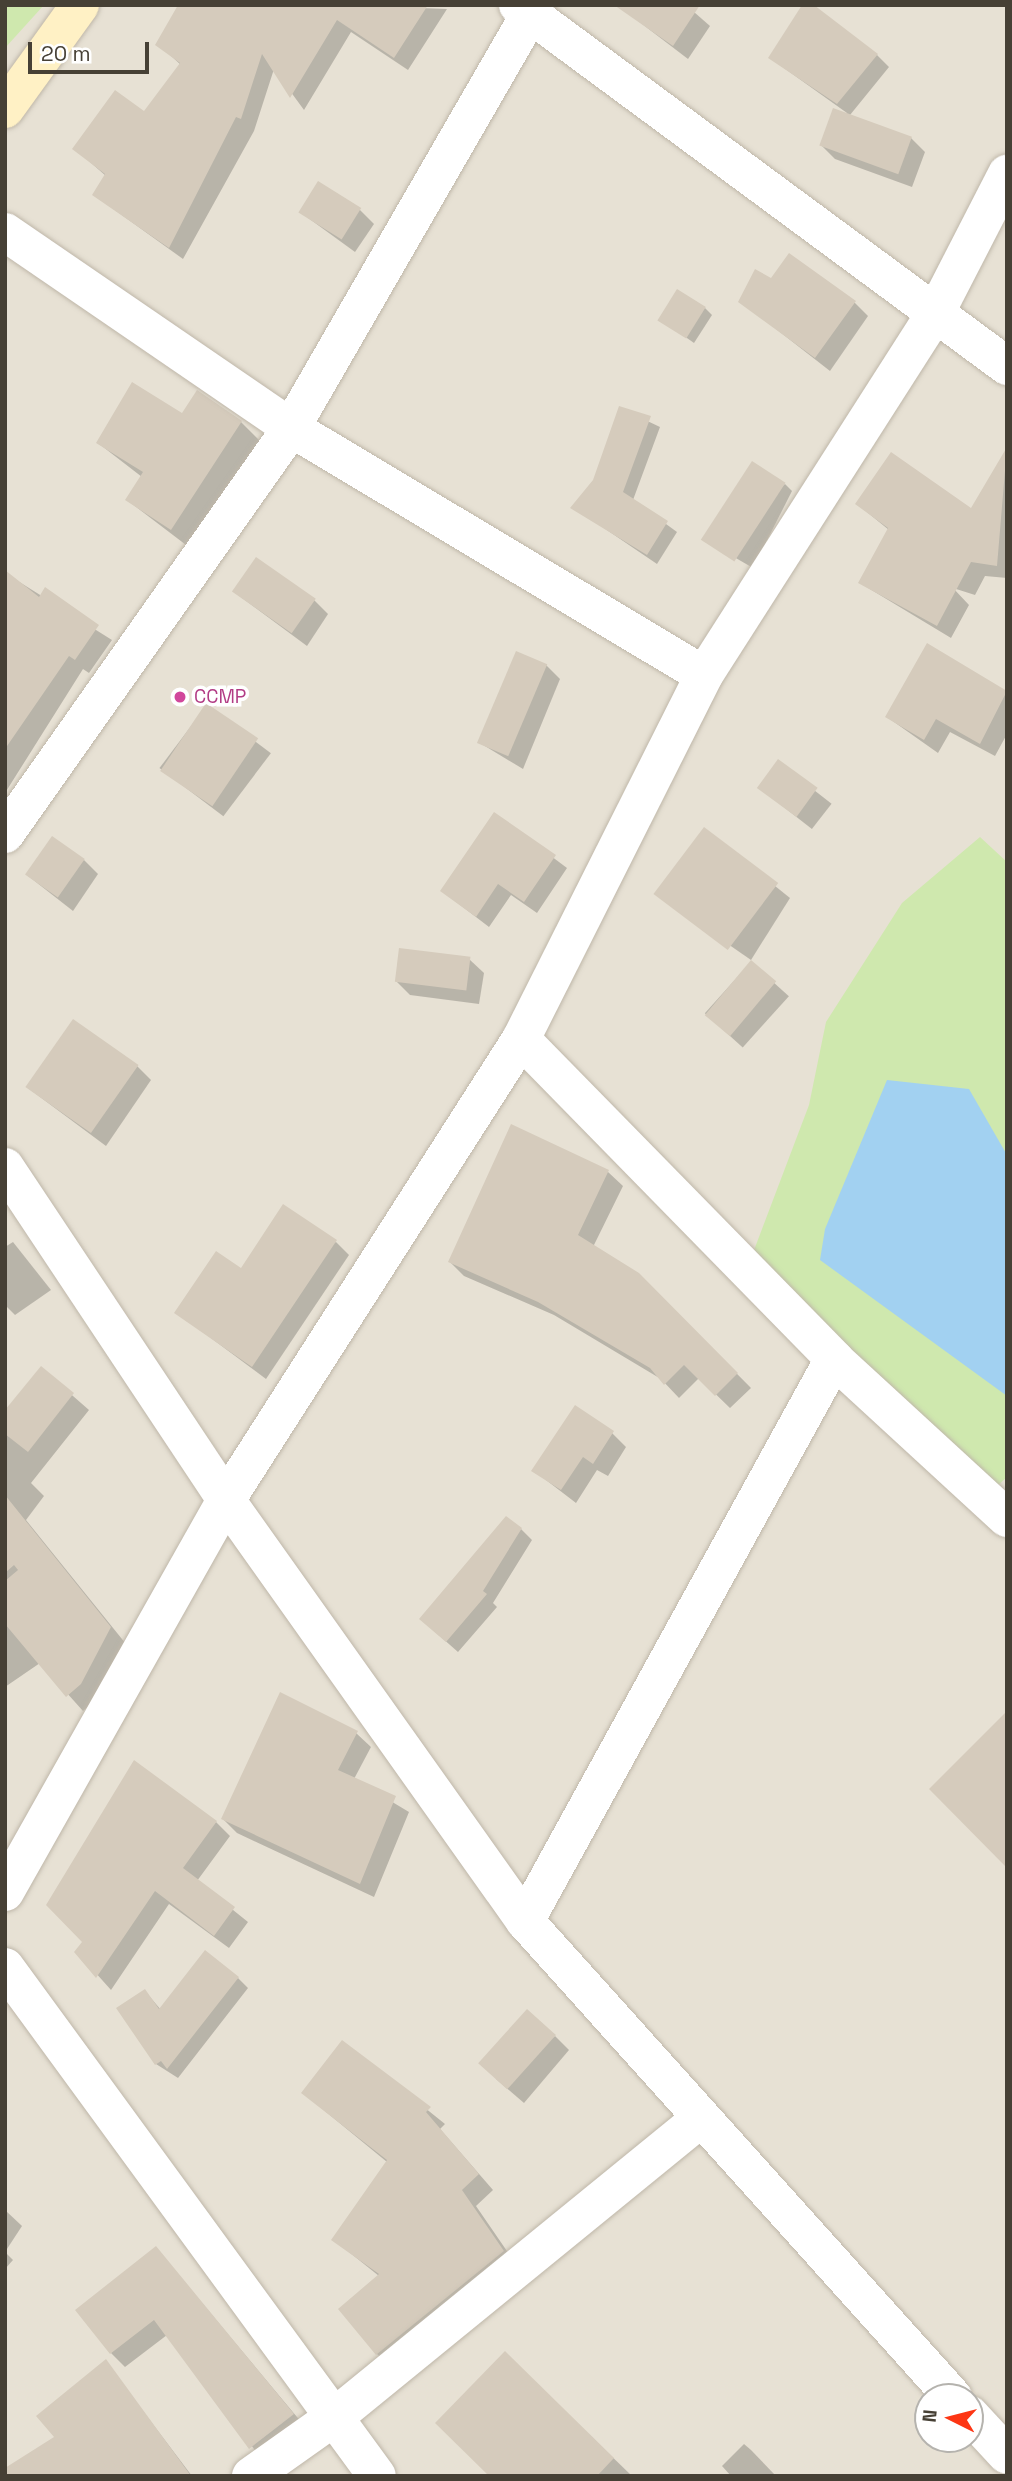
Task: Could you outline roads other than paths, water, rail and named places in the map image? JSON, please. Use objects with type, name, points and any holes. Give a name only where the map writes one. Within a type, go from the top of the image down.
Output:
[{"type":"street","points":[[5,108],[80,5]]},
{"type":"street","points":[[5,834],[291,428],[528,8],[934,316],[1007,366]]},
{"type":"street","points":[[5,1892],[226,1500],[521,1039],[704,676],[934,316],[1007,174]]},
{"type":"street","points":[[5,232],[291,428],[704,676]]},
{"type":"street","points":[[521,1039],[834,1359],[1007,1518]]},
{"type":"street","points":[[5,1167],[226,1500],[524,1921],[698,2120],[940,2383]]},
{"type":"street","points":[[524,1921],[834,1359]]},
{"type":"street","points":[[5,1967],[337,2415],[377,2476]]},
{"type":"street","points":[[251,2476],[337,2415],[698,2120]]},
{"type":"street","points":[[984,2430],[1007,2455]]},
{"type":"water","points":[[887,1080],[969,1089],[1007,1155],[1007,1396],[820,1260],[825,1229]]},
{"type":"place","name":"CCMP","points":[[180,697]]}]
